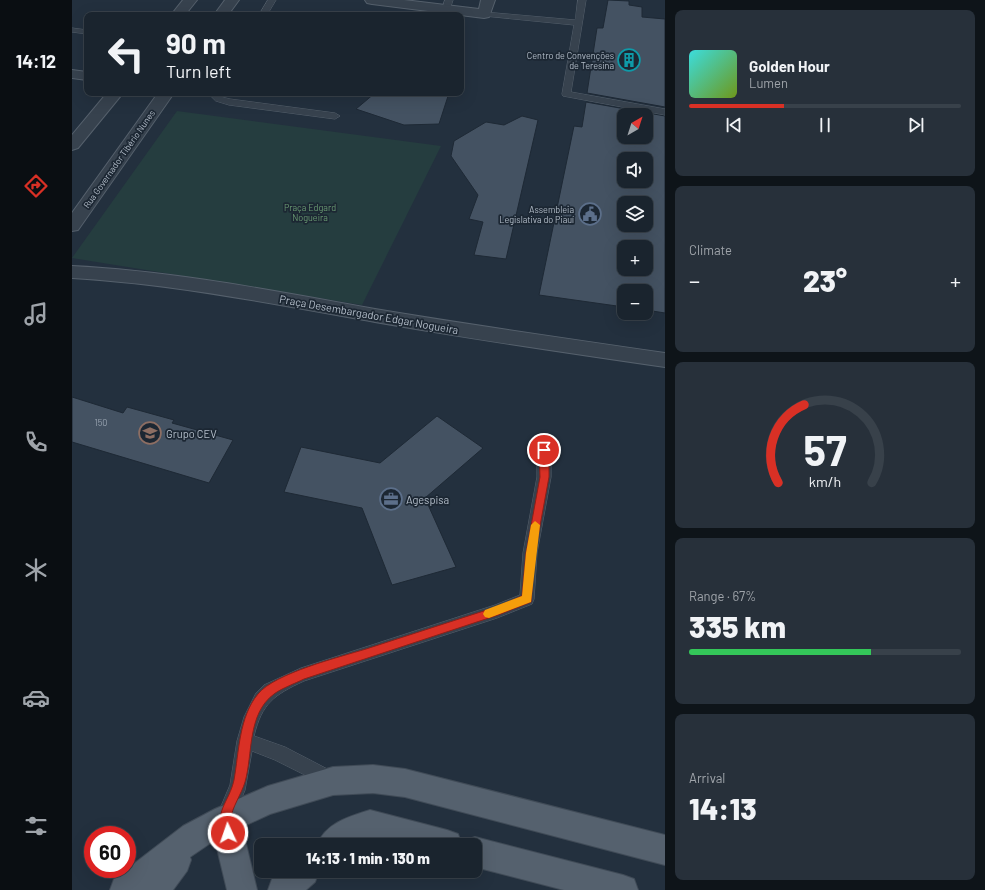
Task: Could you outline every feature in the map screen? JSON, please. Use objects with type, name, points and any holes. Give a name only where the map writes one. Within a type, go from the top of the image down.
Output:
[{"type":"main road","points":[[125,890],[193,836],[225,819],[268,800],[333,781],[373,779],[405,783],[665,850]]},
{"type":"main road","points":[[225,819],[242,890]]},
{"type":"main road","points":[[341,838],[348,832],[370,825],[420,838]]},
{"type":"main road","points":[[154,890],[193,836]]},
{"type":"main road","points":[[482,854],[623,890]]},
{"type":"main road","points":[[283,890],[297,878]]},
{"type":"main road","points":[[296,890],[302,878]]},
{"type":"street","points":[[180,12],[190,0]]},
{"type":"street","points":[[223,12],[232,0]]},
{"type":"street","points":[[372,0],[447,4],[484,14],[488,0]]},
{"type":"street","points":[[72,74],[84,76]]},
{"type":"street","points":[[72,145],[113,96]]},
{"type":"street","name":"Rua Governador Tibério Nunes","points":[[72,226],[164,96]]},
{"type":"street","name":"Praça Desembargador Edgar Nogueira","points":[[72,272],[118,274],[207,286],[478,333],[665,360]]},
{"type":"lane","points":[[265,12],[272,0]]},
{"type":"lane","points":[[582,0],[567,95],[665,112]]},
{"type":"lane","points":[[484,14],[578,23]]},
{"type":"lane","points":[[72,30],[84,32]]},
{"type":"lane","points":[[216,96],[219,99],[229,102],[335,116]]},
{"type":"lane","points":[[225,819],[239,782],[245,741],[253,712],[262,697],[270,690],[301,675],[498,611],[527,599],[530,553],[544,477],[544,450]]},
{"type":"lane","points":[[245,741],[279,753],[333,781]]},
{"type":"green space","name":"Praça Edgard Nogueira","points":[[177,111],[441,146],[362,305],[72,258]]},
{"type":"building","name":"Centro de Convenções de Teresina","points":[[608,0],[629,1],[629,5],[642,7],[642,17],[665,19],[665,107],[587,93],[597,28],[603,28]]},
{"type":"building","points":[[371,96],[448,96],[439,124],[404,125],[356,109]]},
{"type":"building","name":"Assembleia Legislativa do Piauí","points":[[586,102],[620,108],[617,108],[617,144],[653,144],[653,114],[665,116],[665,313],[653,311],[653,284],[617,284],[617,306],[539,295],[574,126],[582,127]]},
{"type":"building","points":[[522,116],[538,120],[506,259],[474,255],[483,222],[469,219],[478,195],[451,156],[454,141],[486,122],[504,125]]},
{"type":"building","name":"Grupo CEV","points":[[72,397],[123,413],[127,407],[174,420],[172,423],[233,440],[209,483],[72,442]]},
{"type":"building","name":"Agespisa","points":[[437,416],[483,448],[425,498],[456,567],[392,585],[362,508],[284,492],[301,447],[380,463]]},
{"type":"slow traffic","points":[[489,614],[527,599],[530,553],[535,525]]},
{"type":"place","name":"Centro de Convenções de Teresina","points":[[629,60]]},
{"type":"place","name":"Assembleia Legislativa do Piauí","points":[[590,214]]},
{"type":"place","name":"Grupo CEV","points":[[150,433]]},
{"type":"place","name":"Agespisa","points":[[391,499]]},
{"type":"route","points":[[228,833],[225,819],[239,782],[245,741],[253,712],[262,697],[270,690],[301,675],[498,611],[527,599],[530,553],[544,477],[544,450]]}]
